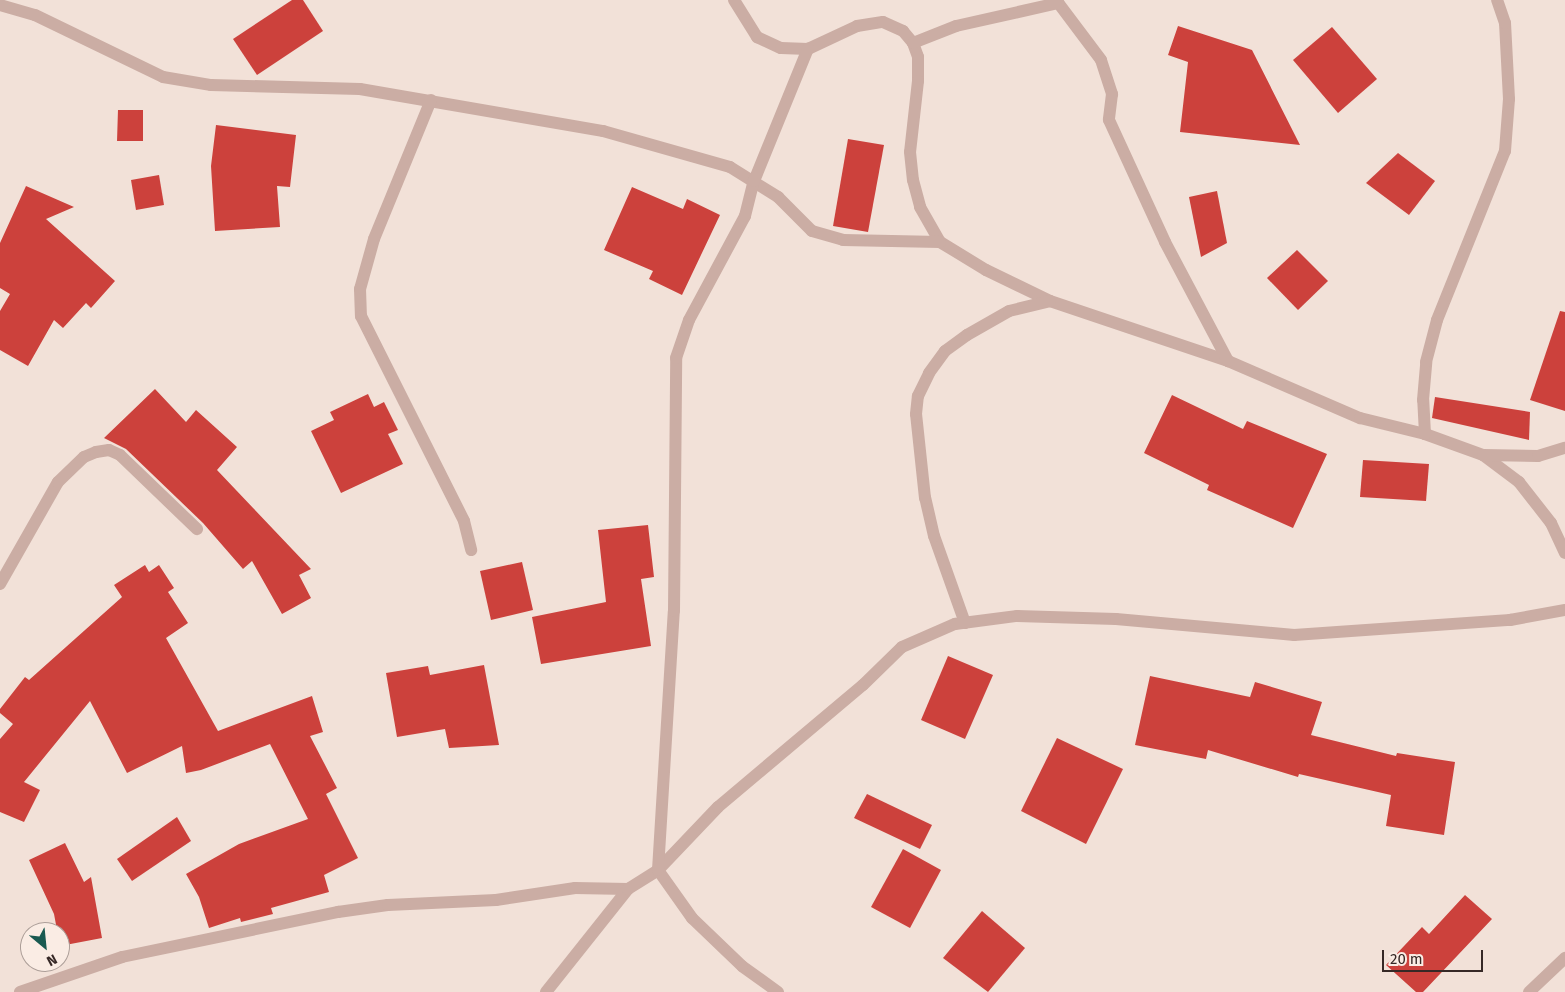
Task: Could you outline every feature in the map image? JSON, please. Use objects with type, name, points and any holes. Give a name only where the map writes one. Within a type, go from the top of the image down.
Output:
[{"type":"street","points":[[734,0],[757,37],[781,48],[808,49],[857,26],[883,22],[903,31],[914,43],[918,81],[910,152],[913,180],[920,207],[940,242],[986,270],[1050,301],[1228,361],[1360,418],[1425,434],[1483,455],[1519,482],[1551,523],[1565,553]]},
{"type":"street","points":[[1425,434],[1422,400],[1426,362],[1437,320],[1505,151],[1509,99],[1505,24],[1497,0]]},
{"type":"street","points":[[914,43],[956,26],[1057,2],[1101,60],[1112,94],[1109,120],[1165,242],[1228,361]]},
{"type":"street","points":[[0,4],[35,14],[163,77],[211,84],[360,88],[603,131],[730,167],[778,197],[812,231],[843,240],[940,242]]},
{"type":"street","points":[[778,992],[742,966],[692,918],[658,870],[674,611],[676,358],[689,320],[745,216],[754,181],[808,49]]},
{"type":"street","points":[[431,100],[374,239],[360,289],[361,316],[464,521],[471,550]]},
{"type":"street","points":[[965,623],[934,536],[925,498],[916,414],[918,396],[929,373],[945,351],[967,335],[1008,311],[1050,301]]},
{"type":"street","points":[[1483,455],[1538,456],[1565,448]]},
{"type":"street","points":[[0,584],[58,482],[84,458],[96,452],[109,450],[120,455],[197,529]]},
{"type":"street","points":[[546,992],[628,890],[658,870],[718,807],[863,685],[902,647],[954,624],[1017,616],[1116,619],[1294,635],[1510,620],[1565,610]]},
{"type":"street","points":[[20,992],[122,958],[338,912],[388,905],[496,900],[575,888],[628,890]]},
{"type":"street","points":[[1529,992],[1565,958]]},
{"type":"building","points":[[292,0],[303,0],[323,31],[257,75],[233,39]]},
{"type":"building","points":[[1178,26],[1252,50],[1300,145],[1180,132],[1188,62],[1168,55]]},
{"type":"building","points":[[1332,27],[1377,79],[1338,113],[1293,60]]},
{"type":"building","points":[[118,110],[143,110],[143,141],[117,141]]},
{"type":"building","points":[[216,125],[296,135],[290,187],[277,186],[280,227],[215,231],[211,166]]},
{"type":"building","points":[[848,139],[884,145],[868,232],[833,226]]},
{"type":"building","points":[[1398,153],[1435,181],[1409,215],[1366,183]]},
{"type":"building","points":[[159,175],[164,205],[136,210],[131,180]]},
{"type":"building","points":[[26,186],[74,207],[46,219],[115,281],[91,308],[86,303],[63,328],[54,320],[28,366],[0,350],[0,311],[10,294],[0,288],[0,243]]},
{"type":"building","points":[[632,187],[683,209],[687,199],[720,215],[682,295],[649,279],[653,271],[604,250]]},
{"type":"building","points":[[1217,191],[1227,243],[1201,257],[1189,197]]},
{"type":"building","points":[[1297,250],[1328,281],[1298,310],[1267,278]]},
{"type":"building","points":[[1560,311],[1565,312],[1565,411],[1530,400]]},
{"type":"building","points":[[155,389],[186,422],[196,410],[237,447],[217,470],[311,569],[299,575],[311,598],[282,614],[252,561],[243,569],[203,523],[126,449],[104,438]]},
{"type":"building","points":[[368,394],[374,407],[384,402],[398,430],[388,434],[403,464],[341,493],[311,431],[334,420],[330,412]]},
{"type":"building","points":[[1172,395],[1243,429],[1247,421],[1327,454],[1293,528],[1207,490],[1209,485],[1144,453]]},
{"type":"building","points":[[1435,397],[1530,412],[1529,440],[1432,418]]},
{"type":"building","points":[[1363,460],[1429,464],[1426,501],[1360,497]]},
{"type":"building","points":[[648,525],[654,577],[641,579],[651,646],[541,664],[532,617],[606,602],[598,530]]},
{"type":"building","points":[[522,562],[533,610],[491,620],[480,571]]},
{"type":"building","points":[[145,565],[149,572],[159,565],[174,588],[168,592],[188,623],[166,638],[218,731],[312,696],[323,732],[310,736],[337,788],[326,794],[358,858],[324,875],[329,892],[271,908],[273,914],[241,922],[240,918],[209,928],[199,897],[186,874],[239,844],[308,819],[270,744],[201,770],[186,773],[182,746],[127,773],[90,701],[24,782],[40,790],[24,822],[0,812],[0,739],[13,724],[0,713],[0,709],[25,677],[29,680],[122,597],[114,585]]},
{"type":"building","points":[[948,656],[993,675],[965,739],[921,720]]},
{"type":"building","points":[[484,665],[499,745],[449,748],[445,729],[397,737],[386,673],[428,666],[430,675]]},
{"type":"building","points":[[1150,676],[1250,697],[1255,682],[1322,702],[1311,735],[1396,756],[1397,753],[1455,762],[1444,835],[1386,826],[1391,795],[1299,774],[1298,777],[1208,750],[1206,759],[1135,745]]},
{"type":"building","points":[[1057,738],[1123,769],[1086,844],[1021,811]]},
{"type":"building","points":[[867,794],[932,825],[920,849],[854,818]]},
{"type":"building","points":[[177,817],[191,841],[132,881],[117,859]]},
{"type":"building","points":[[65,843],[84,882],[91,877],[102,938],[70,944],[70,922],[56,922],[54,914],[29,860]]},
{"type":"building","points":[[903,849],[941,870],[910,928],[871,907]]},
{"type":"building","points":[[1465,895],[1492,919],[1423,992],[1416,992],[1386,965],[1422,927],[1429,934]]},
{"type":"building","points":[[982,911],[1025,948],[988,992],[943,958]]}]
